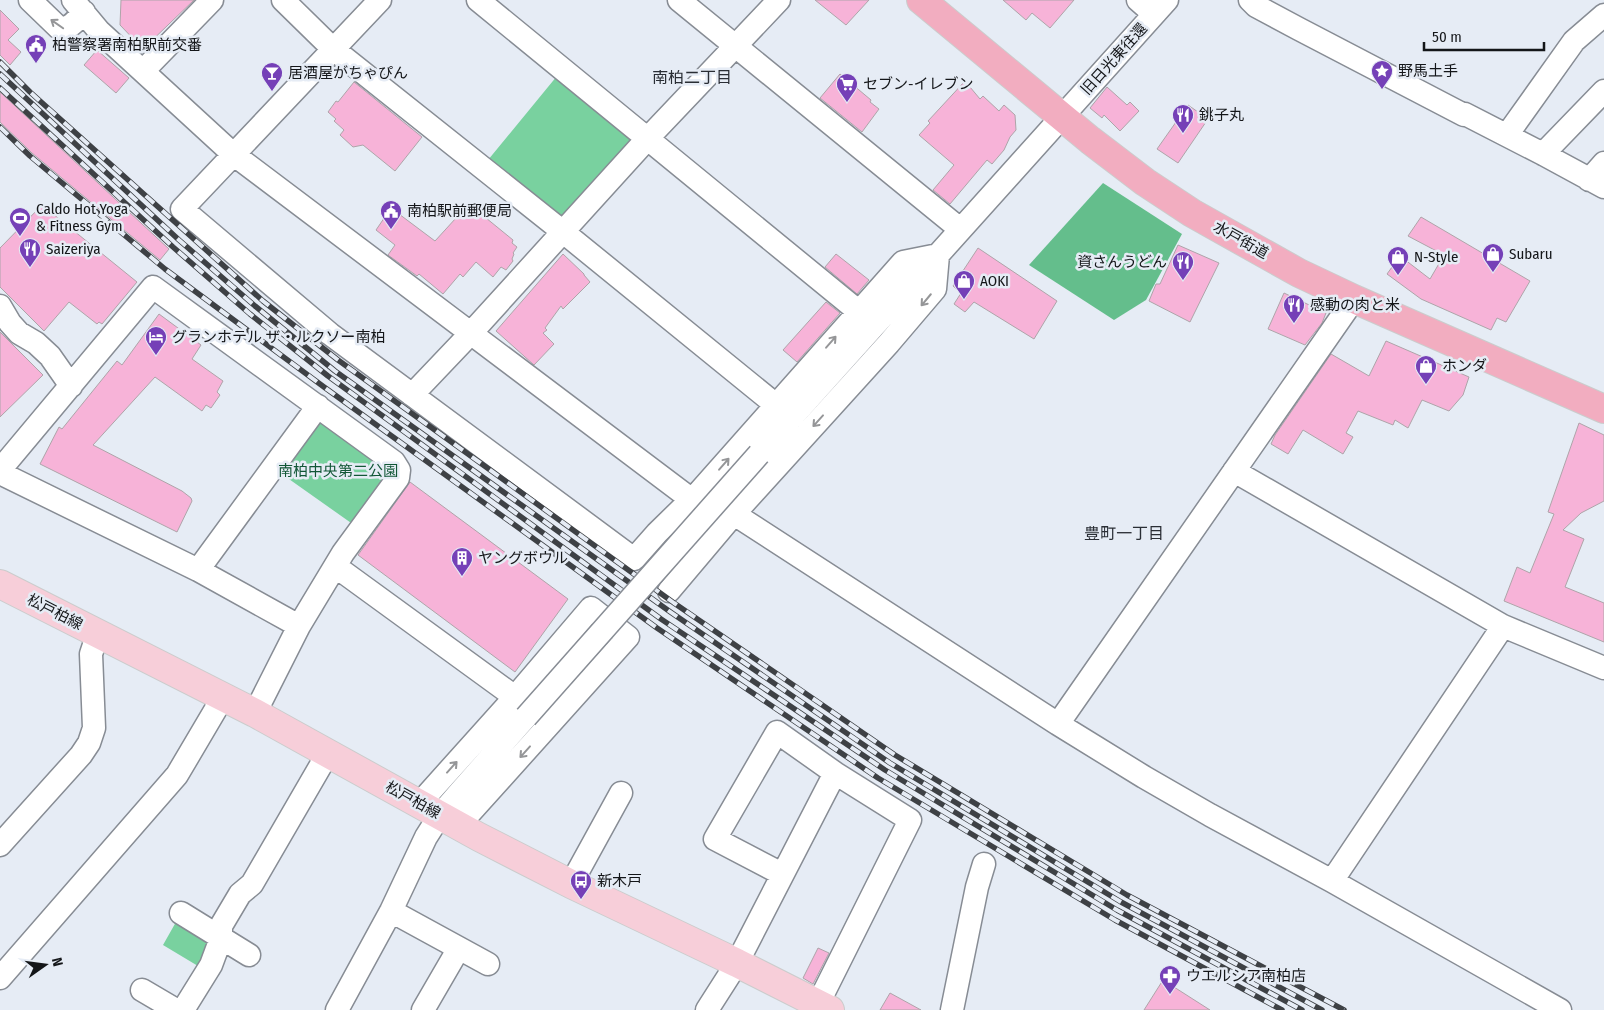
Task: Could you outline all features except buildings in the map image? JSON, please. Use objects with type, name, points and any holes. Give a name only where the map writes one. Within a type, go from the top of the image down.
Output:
[{"type":"highway","name":"水戸街道","points":[[921,0],[1062,118],[1145,182],[1192,213],[1299,273],[1604,409]]},
{"type":"main road","name":"松戸柏線","points":[[0,584],[255,713],[440,815],[571,884],[737,963],[824,1007]]},
{"type":"street","points":[[30,0],[59,28],[64,29],[69,28],[79,6],[99,30],[233,154],[691,500],[730,520],[1058,724],[1210,815],[1332,881],[1560,1010]]},
{"type":"street","points":[[143,71],[212,0]]},
{"type":"street","points":[[283,0],[332,48],[562,231],[776,405]]},
{"type":"street","points":[[380,0],[332,48],[182,209],[330,334],[634,559],[657,533],[691,500],[903,262],[938,255],[935,289],[669,591]]},
{"type":"street","points":[[478,0],[858,311]]},
{"type":"street","points":[[679,0],[960,229]]},
{"type":"street","points":[[412,396],[648,138],[779,0]]},
{"type":"street","points":[[1250,0],[1256,6],[1308,34],[1464,115],[1543,154],[1599,177]]},
{"type":"street","name":"旧日光東往還","points":[[440,815],[759,454],[1062,118],[1153,5]]},
{"type":"street","points":[[1507,136],[1574,40],[1604,15]]},
{"type":"street","points":[[1543,154],[1604,91]]},
{"type":"street","points":[[255,713],[298,626],[343,554],[398,478],[398,470],[394,462],[153,287],[0,472],[198,570],[298,626]]},
{"type":"street","points":[[1058,724],[1354,299]]},
{"type":"street","points":[[0,306],[10,323],[20,333],[36,343],[50,356],[71,386]]},
{"type":"street","points":[[198,570],[318,406]]},
{"type":"street","points":[[1234,471],[1503,626],[1604,668]]},
{"type":"street","points":[[336,566],[519,693],[557,715]]},
{"type":"street","points":[[337,1010],[391,911],[426,837],[440,815],[519,693],[591,608],[628,637],[557,715],[440,815]]},
{"type":"street","points":[[1332,881],[1503,626]]},
{"type":"street","points":[[0,845],[90,743],[94,728],[91,654],[98,633]]},
{"type":"street","points":[[0,978],[177,775],[224,697]]},
{"type":"street","points":[[782,874],[715,839],[777,732],[835,773],[910,820],[824,1007]]},
{"type":"street","points":[[183,1010],[212,965],[220,938],[221,926],[240,894],[252,884],[328,753]]},
{"type":"street","points":[[707,1010],[737,963],[835,773]]},
{"type":"street","points":[[571,884],[622,793]]},
{"type":"street","points":[[952,1010],[977,887],[984,864]]},
{"type":"street","points":[[391,911],[488,964]]},
{"type":"street","points":[[181,913],[249,955]]},
{"type":"street","points":[[423,1010],[459,948]]},
{"type":"street","points":[[142,990],[176,1010]]},
{"type":"green space","points":[[557,76],[633,135],[634,144],[567,217],[556,218],[488,160]]},
{"type":"green space","points":[[1103,183],[1182,234],[1146,300],[1114,320],[1029,265]]},
{"type":"green space","name":"南柏中央第二公園","points":[[318,420],[390,466],[391,475],[354,525],[279,472]]},
{"type":"green space","points":[[176,922],[206,941],[208,946],[198,966],[163,945]]},
{"type":"railway","points":[[0,62],[30,92],[263,301],[338,360],[674,603],[895,755],[1127,895],[1344,1010]]},
{"type":"railway","points":[[0,74],[179,240],[255,306],[335,371],[669,611],[890,763],[1121,902],[1322,1010]]},
{"type":"railway","points":[[0,88],[173,247],[250,314],[328,376],[661,619],[885,770],[1117,910],[1302,1010]]},
{"type":"railway","points":[[0,127],[30,156],[165,269],[324,387],[657,628],[878,778],[1115,920],[1282,1010]]},
{"type":"place","name":"柏警察署南柏駅前交番","points":[[36,64]]},
{"type":"place","name":"野馬土手","points":[[1382,90]]},
{"type":"place","name":"居酒屋がちゃぴん","points":[[272,92]]},
{"type":"place","name":"セブン-イレブン","points":[[847,103]]},
{"type":"place","name":"銚子丸","points":[[1183,134]]},
{"type":"place","name":"南柏駅前郵便局","points":[[391,230]]},
{"type":"place","name":"Caldo Hot Yoga & Fitness Gym","points":[[20,237]]},
{"type":"place","name":"Saizeriya","points":[[30,268]]},
{"type":"place","name":"Subaru","points":[[1493,273]]},
{"type":"place","name":"N-Style","points":[[1398,276]]},
{"type":"place","name":"資さんうどん","points":[[1183,281]]},
{"type":"place","name":"AOKI","points":[[964,300]]},
{"type":"place","name":"感動の肉と米","points":[[1294,324]]},
{"type":"place","name":"グランホテル ザ・ルクソー南柏","points":[[156,356]]},
{"type":"place","name":"ホンダ","points":[[1426,385]]},
{"type":"place","name":"ヤングボウル","points":[[462,577]]},
{"type":"place","name":"新木戸","points":[[581,900]]},
{"type":"place","name":"ウエルシア南柏店","points":[[1170,995]]},
{"type":"district","name":"南柏二丁目","points":[[692,77]]},
{"type":"district","name":"豊町一丁目","points":[[1124,533]]}]
